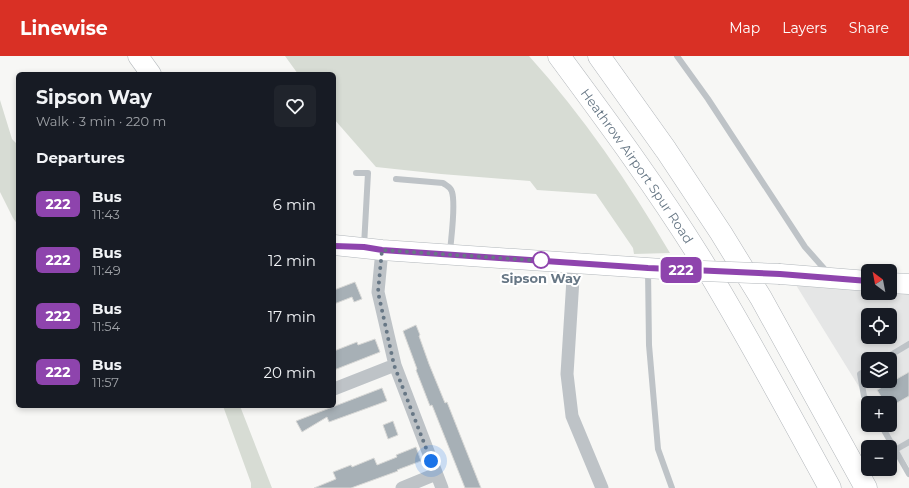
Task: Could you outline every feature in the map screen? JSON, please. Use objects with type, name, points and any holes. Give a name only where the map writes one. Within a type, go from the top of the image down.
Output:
[{"type":"highway","name":"Heathrow Airport Spur Road","points":[[559,56],[628,148],[699,256],[734,314],[830,488]]},
{"type":"highway","points":[[599,56],[666,150],[721,233],[761,298],[866,488]]},
{"type":"main road","points":[[138,56],[150,72]]},
{"type":"main road","points":[[336,246],[677,270],[780,274],[861,281]]},
{"type":"main road","points":[[897,283],[909,284]]},
{"type":"street","points":[[373,249],[378,292],[394,365],[442,488]]},
{"type":"street","points":[[574,263],[567,374],[572,416],[602,488]]},
{"type":"street","points":[[336,388],[394,365]]},
{"type":"street","points":[[402,488],[436,474]]},
{"type":"lane","points":[[677,56],[708,99],[805,247],[833,279]]},
{"type":"lane","points":[[356,173],[368,173],[373,249]]},
{"type":"lane","points":[[396,179],[444,183],[450,187],[453,202],[449,255]]},
{"type":"lane","points":[[648,268],[649,345],[658,449],[672,488]]},
{"type":"lane","points":[[896,352],[909,344]]},
{"type":"lane","points":[[897,449],[909,442]]},
{"type":"lane","points":[[897,453],[909,474]]},
{"type":"shaded area","points":[[285,56],[529,56],[587,126],[622,176],[670,253],[634,254],[633,248],[596,194],[537,190],[530,181],[376,167],[336,121],[336,72],[297,72]]},
{"type":"shaded area","points":[[0,100],[12,139],[16,143],[16,222],[0,192]]},
{"type":"shaded area","points":[[796,285],[861,290],[861,300],[897,300],[897,294],[909,294],[909,467],[897,448],[897,440],[892,440],[887,432],[897,432],[897,396],[865,396]]},
{"type":"shaded area","points":[[224,408],[241,408],[272,488],[251,488],[251,483]]},
{"type":"building","points":[[355,282],[362,299],[354,302],[352,297],[336,303],[336,289]]},
{"type":"building","points":[[416,325],[429,364],[445,403],[447,402],[481,488],[465,488],[432,405],[430,406],[403,331]]},
{"type":"building","points":[[375,339],[380,352],[336,369],[336,350],[357,342],[358,345]]},
{"type":"building","points":[[909,372],[909,396],[897,403],[897,396],[881,396],[877,390],[881,388],[897,388],[897,379]]},
{"type":"building","points":[[382,388],[387,401],[329,422],[327,417],[302,432],[296,421],[330,408],[336,408],[336,406]]},
{"type":"building","points":[[393,421],[398,435],[388,439],[383,425]]},
{"type":"building","points":[[416,447],[421,461],[397,470],[398,471],[351,488],[314,488],[336,479],[333,472],[351,465],[352,467],[374,458],[377,465]]},
{"type":"bus line","name":"222","points":[[336,246],[677,270],[780,274],[861,281]]},
{"type":"place","name":"Sipson Way","points":[[541,260]]},
{"type":"route","points":[[431,461],[394,365],[378,292],[382,250],[543,261],[541,260]]}]
